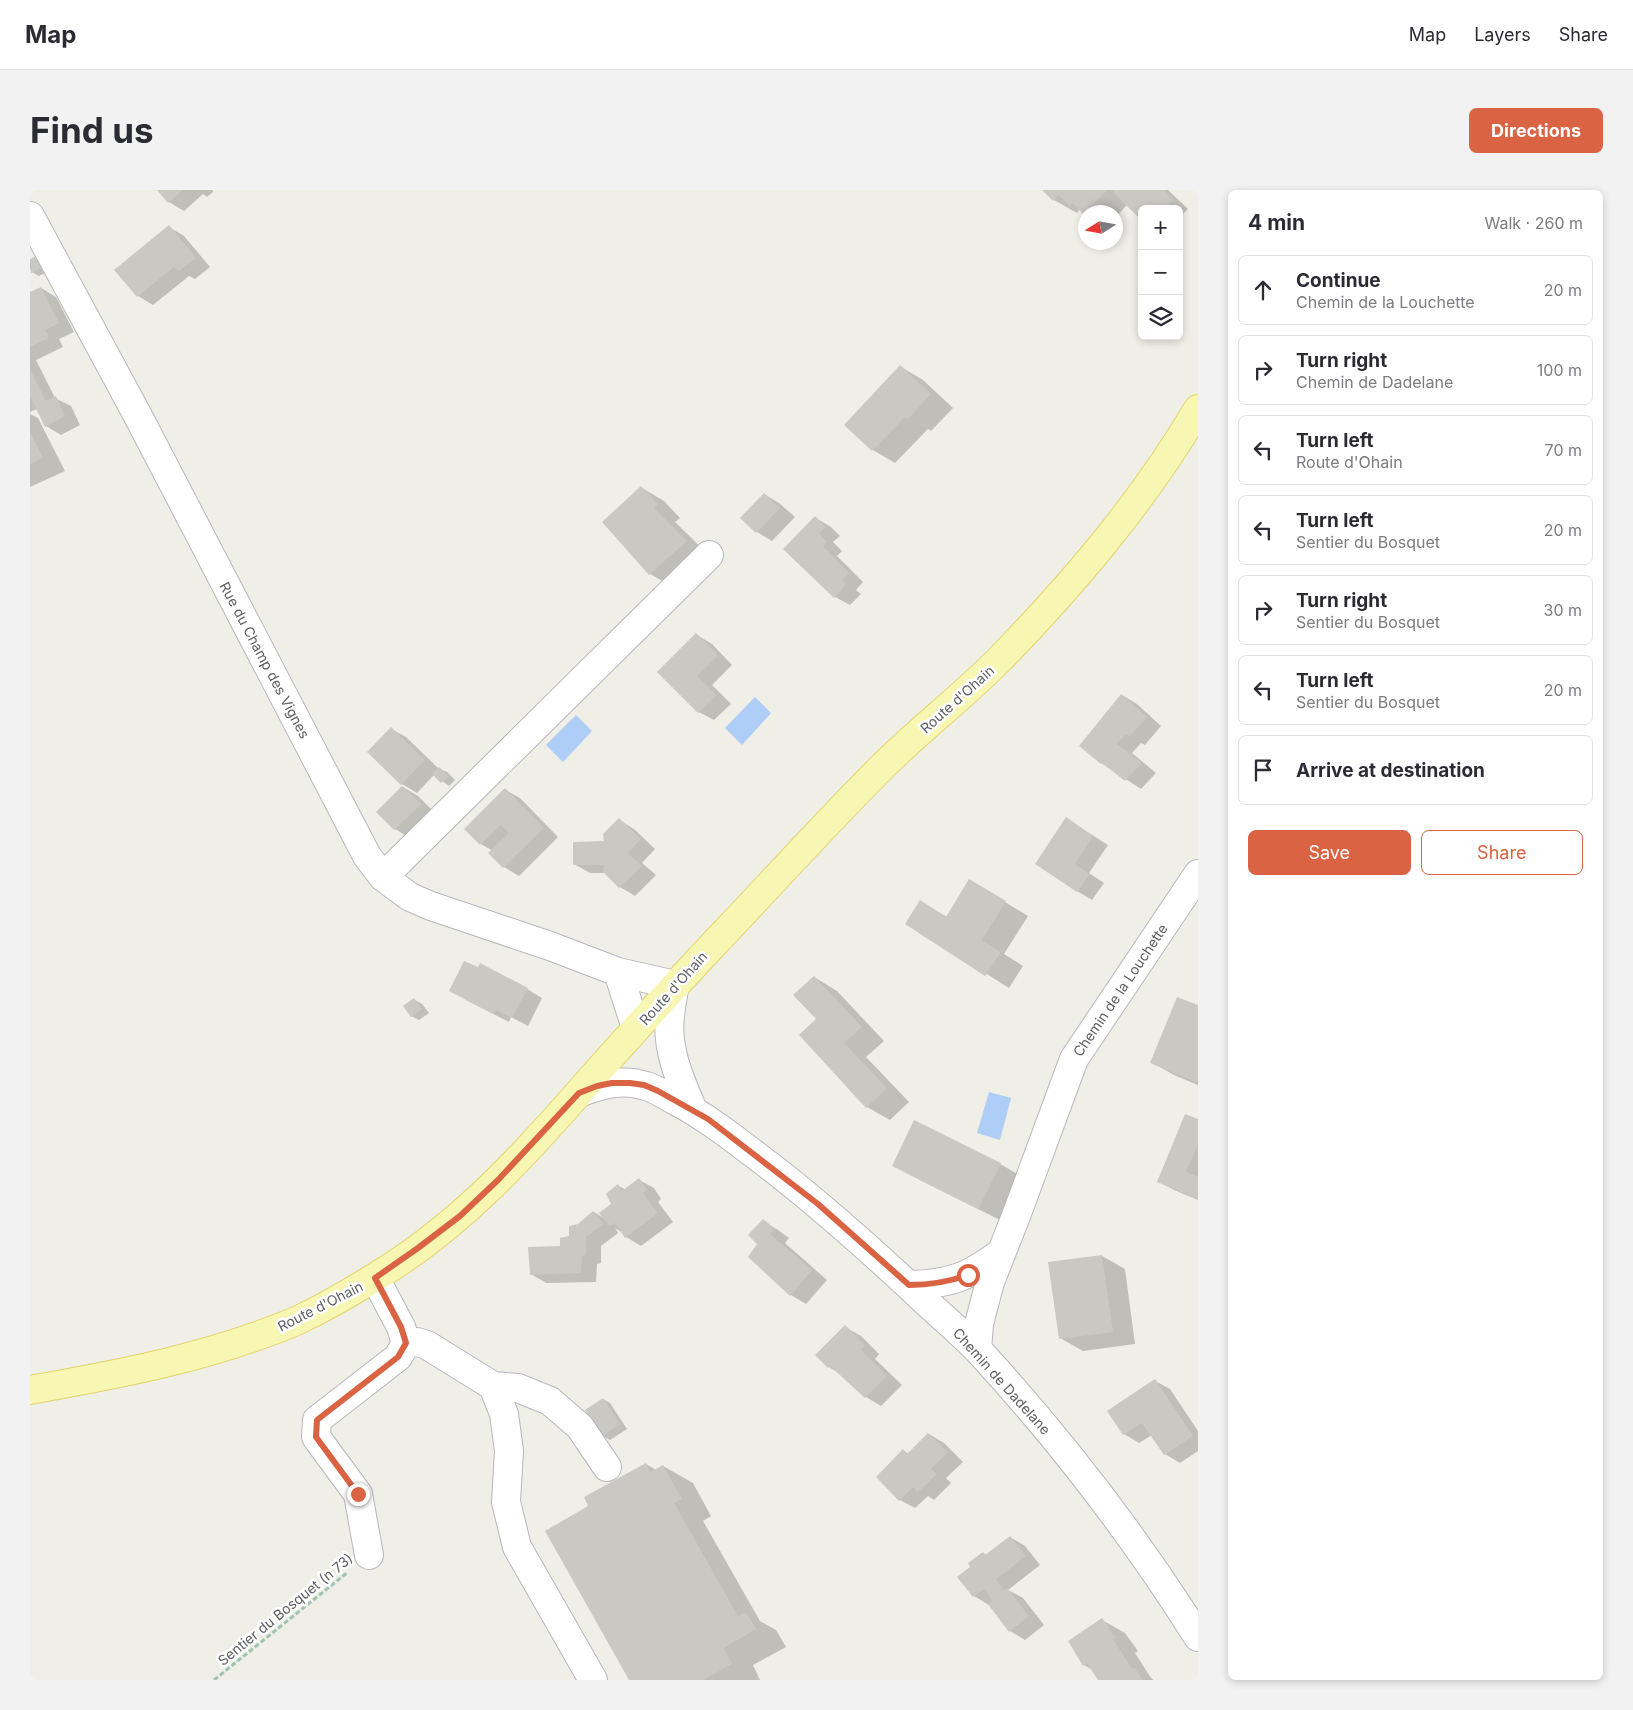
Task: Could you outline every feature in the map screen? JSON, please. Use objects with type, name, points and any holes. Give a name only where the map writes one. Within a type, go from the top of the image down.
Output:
[{"type":"main road","name":"Route d'Ohain","points":[[30,1390],[165,1363],[227,1347],[298,1320],[375,1278],[460,1216],[498,1180],[579,1093],[675,985],[883,766],[996,664],[1055,600],[1101,548],[1139,498],[1198,409]]},
{"type":"street","name":"Rue du Champ des Vignes","points":[[30,216],[138,416],[367,856],[383,877],[410,897],[432,906],[550,946],[618,972],[675,985]]},
{"type":"street","points":[[383,877],[709,555]]},
{"type":"street","name":"Chemin de la Louchette","points":[[977,1349],[982,1310],[990,1282],[1074,1059],[1198,874]]},
{"type":"street","points":[[618,972],[636,1028]]},
{"type":"street","points":[[675,985],[670,1017],[671,1050],[680,1080],[693,1110]]},
{"type":"street","name":"Chemin de Dadelane","points":[[579,1093],[612,1083],[644,1085],[708,1119],[818,1204],[977,1349],[1044,1426],[1106,1503],[1198,1637]]},
{"type":"street","points":[[909,1285],[932,1285],[950,1282],[968,1275],[1002,1252]]},
{"type":"street","points":[[369,1555],[358,1494],[316,1437],[317,1420],[398,1357],[406,1343],[401,1327],[375,1278]]},
{"type":"street","points":[[406,1343],[417,1342],[426,1345],[492,1386],[518,1388],[550,1401],[580,1427],[607,1467]]},
{"type":"street","points":[[492,1386],[504,1414],[509,1451],[506,1502],[517,1547],[593,1680]]},
{"type":"path","name":"Sentier du Bosquet (n 73)","points":[[214,1680],[369,1555]]},
{"type":"water","points":[[755,697],[771,713],[742,745],[725,728]]},
{"type":"water","points":[[576,715],[592,731],[563,762],[546,745]]},
{"type":"water","points":[[989,1092],[1011,1098],[1000,1140],[977,1133]]},
{"type":"building","points":[[157,190],[183,190],[168,203]]},
{"type":"building","points":[[1042,190],[1107,190],[1092,205],[1078,205],[1078,208],[1073,203],[1070,206],[1058,195],[1053,201]]},
{"type":"building","points":[[1114,190],[1164,190],[1174,200],[1169,205],[1138,205],[1138,217],[1113,192]]},
{"type":"building","points":[[169,225],[196,258],[179,271],[174,267],[137,297],[114,270]]},
{"type":"building","points":[[37,256],[43,267],[31,273],[30,259]]},
{"type":"building","points":[[41,287],[59,323],[45,330],[49,338],[30,347],[30,292]]},
{"type":"building","points":[[900,365],[931,394],[908,419],[905,417],[872,451],[844,425]]},
{"type":"building","points":[[30,369],[46,401],[56,396],[65,416],[45,427],[30,396]]},
{"type":"building","points":[[30,432],[43,458],[30,464]]},
{"type":"building","points":[[641,486],[658,504],[654,508],[687,541],[649,575],[602,522]]},
{"type":"building","points":[[764,493],[780,508],[756,533],[740,518]]},
{"type":"building","points":[[815,516],[826,527],[819,533],[827,542],[823,546],[849,573],[842,580],[846,584],[834,598],[783,549]]},
{"type":"building","points":[[696,633],[718,655],[697,676],[716,695],[698,713],[657,672]]},
{"type":"building","points":[[1121,694],[1147,717],[1129,737],[1126,734],[1117,744],[1142,763],[1125,781],[1079,746]]},
{"type":"building","points":[[391,727],[425,760],[401,785],[367,752]]},
{"type":"building","points":[[439,767],[449,776],[441,783],[432,774]]},
{"type":"building","points":[[402,786],[421,804],[394,830],[376,812]]},
{"type":"building","points":[[505,788],[544,828],[503,868],[488,853],[509,833],[501,825],[480,845],[464,829]]},
{"type":"building","points":[[1066,817],[1093,836],[1075,864],[1090,874],[1077,892],[1035,864]]},
{"type":"building","points":[[619,818],[641,839],[628,853],[642,866],[619,888],[603,872],[604,865],[573,865],[573,842],[604,841],[603,834]]},
{"type":"building","points":[[969,879],[1006,901],[982,940],[1001,952],[985,976],[905,924],[920,900],[946,917]]},
{"type":"building","points":[[464,961],[478,967],[480,963],[528,988],[512,1018],[496,1010],[494,1014],[449,991]]},
{"type":"building","points":[[814,976],[862,1027],[844,1043],[887,1088],[866,1108],[799,1035],[816,1019],[793,995]]},
{"type":"building","points":[[1177,997],[1198,1005],[1198,1083],[1150,1063]]},
{"type":"building","points":[[414,998],[422,1009],[411,1017],[403,1006]]},
{"type":"building","points":[[1185,1114],[1198,1119],[1198,1144],[1186,1172],[1198,1177],[1198,1199],[1157,1182]]},
{"type":"building","points":[[914,1120],[1001,1163],[978,1209],[892,1166]]},
{"type":"building","points":[[639,1178],[647,1190],[643,1193],[658,1213],[625,1238],[615,1223],[609,1226],[599,1213],[611,1204],[606,1194],[618,1184],[622,1191]]},
{"type":"building","points":[[593,1211],[604,1224],[586,1237],[586,1255],[582,1256],[581,1273],[530,1275],[528,1247],[560,1246],[560,1238],[569,1236],[569,1226],[578,1224]]},
{"type":"building","points":[[763,1219],[774,1228],[770,1234],[812,1270],[790,1296],[748,1257],[757,1244],[748,1235]]},
{"type":"building","points":[[1102,1255],[1113,1332],[1059,1339],[1048,1262]]},
{"type":"building","points":[[845,1325],[865,1345],[861,1350],[887,1376],[865,1398],[815,1355]]},
{"type":"building","points":[[1155,1379],[1193,1436],[1164,1455],[1142,1423],[1123,1435],[1107,1411]]},
{"type":"building","points":[[603,1398],[620,1424],[602,1437],[585,1410]]},
{"type":"building","points":[[928,1433],[948,1452],[931,1469],[937,1474],[918,1492],[913,1487],[899,1501],[876,1477],[903,1449],[907,1454]]},
{"type":"building","points":[[646,1463],[650,1472],[663,1465],[682,1499],[674,1503],[738,1616],[746,1612],[756,1629],[724,1648],[732,1664],[703,1680],[629,1680],[545,1531],[588,1506],[584,1497]]},
{"type":"building","points":[[1010,1536],[1026,1556],[996,1579],[1004,1590],[1007,1588],[1029,1616],[1009,1632],[988,1604],[992,1600],[984,1589],[973,1597],[957,1577],[970,1567],[968,1563],[983,1552],[985,1555]]},
{"type":"building","points":[[1102,1618],[1116,1638],[1113,1639],[1132,1669],[1135,1668],[1143,1680],[1098,1680],[1087,1663],[1083,1666],[1068,1641]]},
{"type":"route","points":[[358,1494],[316,1437],[317,1420],[398,1357],[406,1343],[401,1327],[375,1278],[460,1216],[498,1180],[579,1093],[597,1086],[612,1083],[644,1085],[708,1119],[818,1204],[909,1285],[932,1285],[950,1282],[968,1275]]}]
